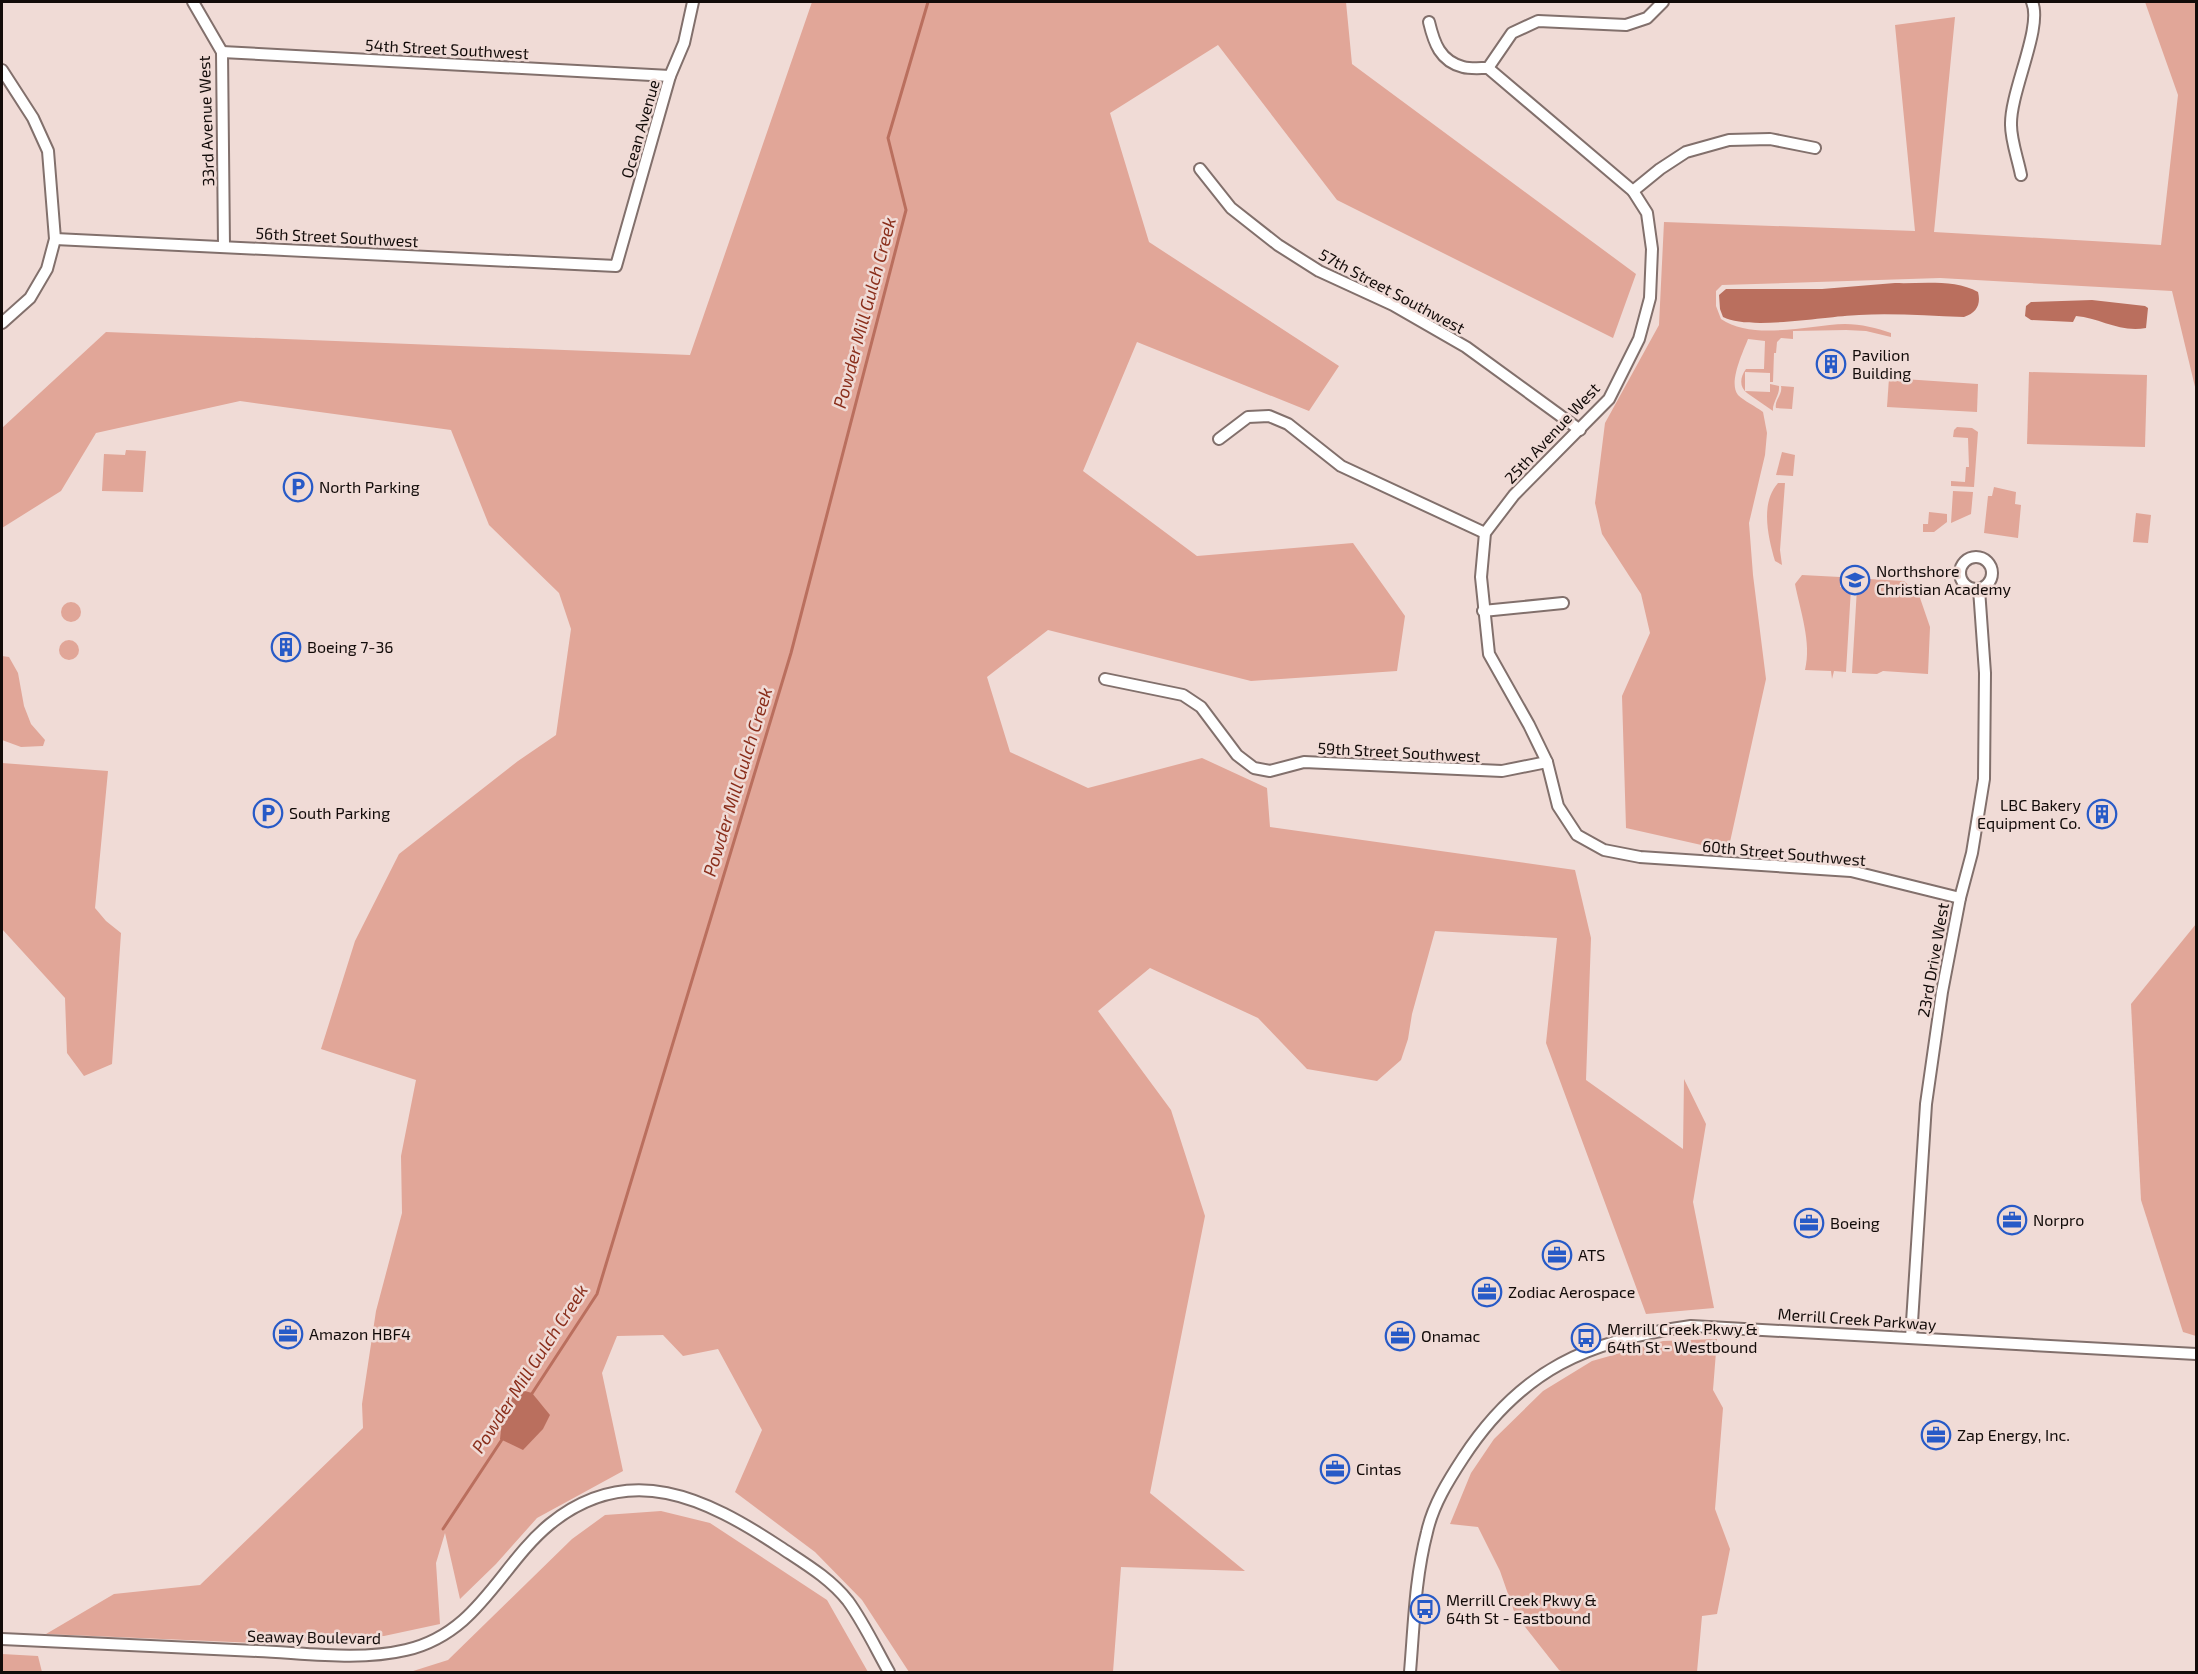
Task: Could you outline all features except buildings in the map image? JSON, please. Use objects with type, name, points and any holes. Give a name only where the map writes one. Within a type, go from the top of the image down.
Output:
[{"type":"street","name":"33rd Avenue West","points":[[193,2],[222,52],[224,246]]},
{"type":"street","name":"Ocean Avenue","points":[[616,266],[670,76],[684,43],[693,2]]},
{"type":"street","points":[[1429,22],[1435,45],[1445,57],[1463,67],[1488,68],[1512,33],[1538,21],[1626,25],[1647,18],[1663,2]]},
{"type":"street","points":[[2021,175],[2011,125],[2013,99],[2029,49],[2035,8],[2032,2]]},
{"type":"street","name":"54th Street Southwest","points":[[222,52],[670,76]]},
{"type":"street","name":"25th Avenue West","points":[[1485,533],[1514,495],[1609,399],[1640,339],[1650,298],[1652,249],[1647,213],[1633,191],[1488,68]]},
{"type":"street","points":[[2,70],[33,117],[48,151],[55,239],[47,268],[30,298],[2,323]]},
{"type":"street","points":[[1633,191],[1686,152],[1729,140],[1770,139],[1815,148]]},
{"type":"street","name":"57th Street Southwest","points":[[1200,169],[1231,208],[1278,245],[1319,272],[1392,305],[1466,347],[1580,430]]},
{"type":"street","name":"56th Street Southwest","points":[[55,239],[616,266]]},
{"type":"street","points":[[1219,439],[1248,417],[1269,416],[1288,424],[1341,466],[1485,533],[1481,577],[1489,654],[1529,725],[1546,762]]},
{"type":"street","name":"23rd Drive West","points":[[1911,1338],[1926,1104],[1942,992],[1960,898],[1972,853],[1984,779],[1985,673],[1979,589]]},
{"type":"street","points":[[1483,611],[1563,603]]},
{"type":"street","name":"59th Street Southwest","points":[[1105,679],[1183,695],[1201,707],[1237,755],[1254,768],[1270,771],[1304,762],[1502,771],[1546,762]]},
{"type":"street","name":"60th Street Southwest","points":[[1546,762],[1558,806],[1577,835],[1604,850],[1640,857],[1851,871],[1960,898]]},
{"type":"street","name":"Merrill Creek Parkway","points":[[1410,1672],[1418,1575],[1427,1530],[1451,1476],[1497,1412],[1551,1368],[1578,1354],[1623,1338],[1691,1326],[2196,1354]]},
{"type":"street","name":"Seaway Boulevard","points":[[2,1640],[323,1654],[377,1655],[408,1650],[430,1642],[452,1630],[490,1594],[548,1526],[566,1512],[600,1496],[629,1490],[678,1495],[708,1505],[738,1521],[832,1584],[848,1601],[889,1672]]},
{"type":"shaded area","points":[[812,2],[1346,2],[1352,64],[1636,274],[1613,338],[1337,200],[1218,45],[1110,113],[1149,242],[1339,366],[1309,411],[1137,342],[1083,471],[1197,556],[1353,543],[1405,616],[1397,671],[1251,681],[1048,630],[987,677],[1010,752],[1088,788],[1202,758],[1267,788],[1270,827],[1575,870],[1591,938],[1586,1080],[1683,1149],[1684,1079],[1706,1124],[1693,1202],[1714,1308],[1646,1314],[1546,1043],[1557,938],[1435,931],[1401,1060],[1377,1081],[1307,1069],[1258,1018],[1150,968],[1098,1011],[1171,1110],[1205,1216],[1150,1493],[1245,1571],[1121,1567],[1113,1672],[909,1672],[862,1600],[815,1552],[735,1492],[762,1430],[718,1349],[683,1356],[663,1335],[617,1336],[602,1373],[623,1471],[537,1518],[496,1564],[460,1599],[445,1533],[436,1563],[440,1624],[384,1636],[256,1643],[46,1634],[114,1594],[200,1585],[363,1428],[362,1404],[376,1311],[402,1213],[401,1156],[416,1080],[321,1049],[355,941],[399,854],[518,761],[556,735],[571,629],[559,593],[489,525],[451,430],[240,401],[96,433],[61,491],[2,528],[2,428],[106,332],[690,355]]},
{"type":"shaded area","points":[[2145,2],[2196,2],[2196,391],[2172,291],[1940,278],[1722,285],[1716,291],[1716,306],[1721,319],[1734,326],[1765,331],[1851,324],[1886,331],[1891,333],[1891,337],[1866,331],[1846,330],[1793,331],[1793,339],[1781,338],[1777,342],[1776,353],[1774,353],[1773,382],[1770,382],[1770,373],[1745,372],[1745,391],[1770,392],[1770,384],[1779,386],[1773,411],[1744,391],[1742,375],[1746,369],[1764,369],[1765,341],[1748,339],[1737,367],[1735,390],[1743,399],[1763,412],[1767,433],[1765,455],[1749,523],[1766,679],[1728,851],[1626,828],[1622,696],[1650,633],[1641,594],[1602,534],[1595,503],[1605,423],[1659,325],[1664,222],[1915,231],[1895,25],[1955,17],[1934,232],[2161,245],[2178,95]]},
{"type":"shaded area","points":[[1895,283],[1959,285],[1978,292],[1979,300],[1975,310],[1964,317],[1872,314],[1789,322],[1751,323],[1723,317],[1720,309],[1719,295],[1726,289],[1822,289]]},
{"type":"shaded area","points":[[2092,300],[2145,306],[2148,308],[2146,328],[2127,329],[2076,316],[2073,322],[2031,320],[2025,316],[2026,306],[2031,302]]},
{"type":"shaded area","points":[[2029,372],[2147,375],[2145,447],[2027,444]]},
{"type":"shaded area","points":[[1889,378],[1978,384],[1977,412],[1887,407]]},
{"type":"shaded area","points":[[1781,386],[1794,387],[1792,409],[1776,408]]},
{"type":"shaded area","points":[[1957,427],[1972,428],[1978,432],[1974,487],[1951,486],[1951,481],[1965,482],[1966,467],[1969,467],[1968,438],[1953,437]]},
{"type":"shaded area","points":[[126,450],[146,451],[143,492],[102,491],[104,454],[125,455]]},
{"type":"shaded area","points":[[1782,452],[1795,455],[1793,476],[1776,475]]},
{"type":"shaded area","points":[[1778,483],[1785,483],[1780,550],[1782,565],[1775,561],[1767,520],[1769,500]]},
{"type":"shaded area","points":[[1994,487],[2016,492],[2015,504],[2021,505],[2018,538],[1984,533],[1988,496],[1992,496]]},
{"type":"shaded area","points":[[1953,491],[1973,492],[1971,514],[1951,523]]},
{"type":"shaded area","points":[[1929,512],[1947,514],[1947,522],[1934,532],[1923,532],[1923,524],[1928,524]]},
{"type":"shaded area","points":[[2136,513],[2151,515],[2148,543],[2133,542]]},
{"type":"shaded area","points":[[1802,575],[1840,577],[1840,587],[1851,588],[1846,672],[1834,671],[1832,679],[1831,671],[1805,670],[1806,638],[1795,584]]},
{"type":"shaded area","points":[[1869,579],[1904,581],[1919,595],[1930,627],[1928,674],[1883,671],[1877,674],[1852,673],[1857,588],[1868,589]]},
{"type":"shaded area","points":[[71,602],[78,605],[81,612],[78,619],[71,622],[64,619],[61,612],[64,605]]},
{"type":"shaded area","points":[[69,640],[76,643],[79,650],[76,657],[69,660],[62,657],[59,650],[62,643]]},
{"type":"shaded area","points":[[2,656],[9,657],[18,673],[24,706],[31,724],[45,740],[43,746],[21,747],[2,740]]},
{"type":"shaded area","points":[[2,763],[108,771],[95,908],[121,933],[112,1064],[84,1076],[67,1053],[65,998],[2,929]]},
{"type":"shaded area","points":[[2196,924],[2196,1336],[2183,1332],[2141,1200],[2131,1004]]},
{"type":"shaded area","points":[[1717,1339],[1713,1390],[1723,1408],[1715,1509],[1730,1549],[1717,1614],[1702,1616],[1697,1672],[1563,1672],[1559,1670],[1515,1614],[1500,1571],[1478,1527],[1450,1524],[1471,1473],[1494,1439],[1543,1391],[1592,1361],[1663,1341]]},
{"type":"shaded area","points":[[518,1389],[532,1393],[550,1415],[543,1429],[523,1450],[500,1439],[503,1412]]},
{"type":"shaded area","points":[[661,1511],[710,1523],[827,1600],[868,1672],[410,1672],[448,1660],[572,1539],[605,1515]]},
{"type":"shaded area","points":[[2,1654],[38,1656],[42,1672],[2,1672]]},
{"type":"waterway","name":"Powder Mill Gulch Creek","points":[[531,1395],[597,1294],[791,653],[906,210],[888,138],[928,2]]},
{"type":"waterway","name":"Powder Mill Gulch Creek","points":[[443,1529],[503,1438]]},
{"type":"place","name":"Pavilion Building","points":[[1831,364]]},
{"type":"place","name":"North Parking","points":[[298,487]]},
{"type":"place","name":"Northshore Christian Academy","points":[[1855,580]]},
{"type":"place","name":"Boeing 7-36","points":[[286,647]]},
{"type":"place","name":"South Parking","points":[[268,813]]},
{"type":"place","name":"LBC Bakery Equipment Co.","points":[[2102,814]]},
{"type":"place","name":"Norpro","points":[[2012,1220]]},
{"type":"place","name":"Boeing","points":[[1809,1223]]},
{"type":"place","name":"ATS","points":[[1557,1255]]},
{"type":"place","name":"Zodiac Aerospace","points":[[1487,1292]]},
{"type":"place","name":"Amazon HBF4","points":[[288,1334]]},
{"type":"place","name":"Onamac","points":[[1400,1336]]},
{"type":"place","name":"Merrill Creek Pkwy & 64th St - Westbound","points":[[1586,1338]]},
{"type":"place","name":"Zap Energy, Inc.","points":[[1936,1435]]},
{"type":"place","name":"Cintas","points":[[1335,1469]]},
{"type":"place","name":"Merrill Creek Pkwy & 64th St - Eastbound","points":[[1425,1609]]}]
